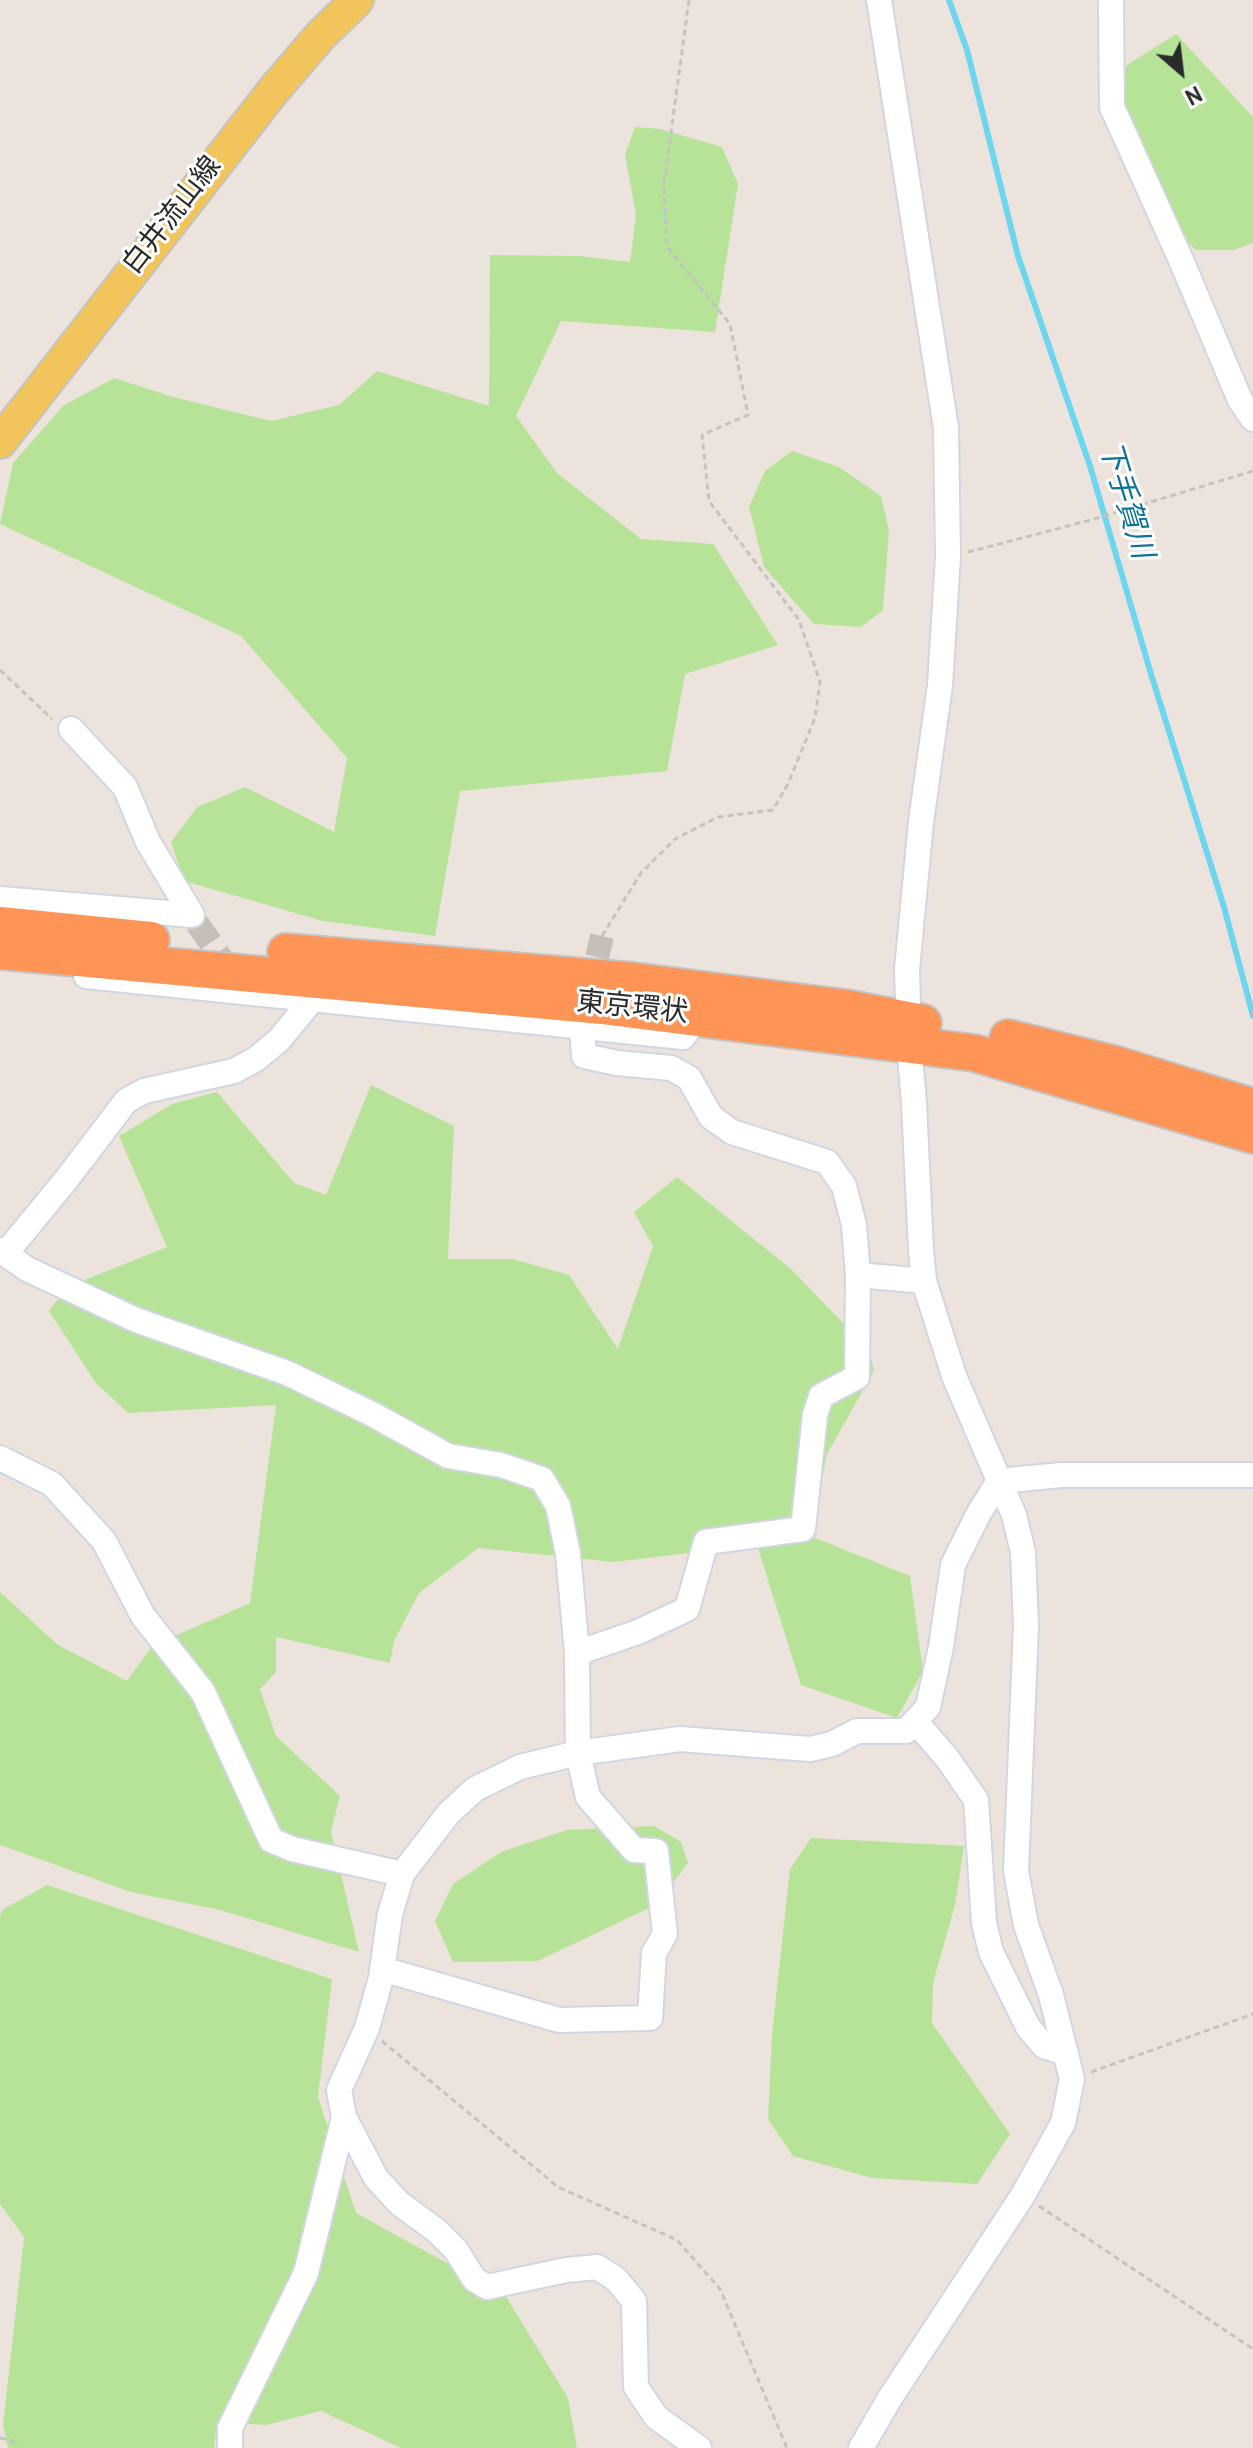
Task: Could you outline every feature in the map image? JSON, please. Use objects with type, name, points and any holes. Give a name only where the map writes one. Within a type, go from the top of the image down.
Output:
[{"type":"highway","name":"東京環状","points":[[4,943],[397,976],[698,1016],[909,1032],[983,1032],[1102,1061],[1253,1107]]},
{"type":"highway","name":"東京環状","points":[[397,976],[633,981],[845,1008],[974,1053],[1253,1135]]},
{"type":"main road","name":"白井流山線","points":[[0,442],[273,91],[321,35],[357,0]]},
{"type":"street","points":[[861,2448],[1023,2195],[1063,2123],[1072,2079],[1045,1978],[1026,1925],[1016,1871],[1026,1625],[1023,1552],[1014,1515],[954,1376],[924,1281],[909,1032],[909,954],[921,822],[940,685],[948,557],[946,428],[879,0]]},
{"type":"street","points":[[1111,0],[1112,107],[1240,400],[1253,419]]},
{"type":"street","points":[[0,899],[195,919],[148,842],[125,787],[71,729]]},
{"type":"street","points":[[4,943],[16,968],[242,989],[311,1001],[683,1037],[698,1016]]},
{"type":"street","points":[[311,1001],[279,1040],[256,1059],[234,1071],[144,1091],[126,1101],[3,1252],[41,1276],[136,1320],[287,1373],[372,1414],[448,1456],[501,1465],[542,1479],[558,1506],[568,1554],[577,1653],[578,1753],[588,1797],[634,1850],[656,1851],[665,1934],[654,1953],[650,2018],[559,2020],[382,1969]]},
{"type":"street","points":[[577,1653],[638,1632],[687,1609],[706,1542],[803,1529],[815,1415],[821,1396],[857,1377],[858,1275],[854,1225],[844,1186],[827,1162],[732,1132],[711,1117],[689,1078],[671,1068],[617,1063],[584,1056],[582,1026]]},
{"type":"street","points":[[858,1275],[924,1281]]},
{"type":"street","points":[[0,1458],[52,1484],[104,1541],[143,1616],[203,1692],[271,1840],[292,1849],[402,1874]]},
{"type":"street","points":[[999,1481],[1061,1475],[1253,1475]]},
{"type":"street","points":[[699,2448],[656,2417],[636,2387],[634,2301],[616,2279],[597,2267],[566,2270],[487,2287],[474,2279],[456,2250],[437,2231],[399,2203],[376,2178],[344,2117],[339,2090],[367,2028],[382,1969],[390,1914],[402,1874],[449,1813],[475,1789],[520,1767],[578,1753],[680,1739],[810,1749],[832,1744],[857,1731],[906,1731],[928,1707],[953,1565],[999,1481]]},
{"type":"street","points":[[915,1721],[947,1758],[976,1800],[984,1923],[991,1952],[1028,2027],[1044,2046],[1066,2053]]},
{"type":"street","points":[[976,1800],[1017,1801]]},
{"type":"street","points":[[1007,1986],[1045,1978]]},
{"type":"street","points":[[230,2448],[230,2428],[306,2273],[344,2117]]},
{"type":"path","points":[[602,936],[641,873],[675,839],[718,817],[773,810],[788,784],[815,718],[820,682],[799,620],[709,501],[702,435],[748,415],[730,324],[667,247],[664,184],[689,0]]},
{"type":"path","points":[[948,557],[1091,520],[1253,471]]},
{"type":"path","points":[[0,670],[53,720],[71,729]]},
{"type":"path","points":[[1072,2079],[1253,2014]]},
{"type":"path","points":[[367,2028],[558,2187],[677,2240],[720,2289],[787,2448]]},
{"type":"path","points":[[1023,2195],[1253,2349]]},
{"type":"path","points":[[1245,2343],[1253,2341]]},
{"type":"path","points":[[0,2438],[13,2441],[16,2448]]},
{"type":"green space","points":[[1176,34],[1253,117],[1253,243],[1234,250],[1196,250],[1147,204],[1107,119],[1127,65]]},
{"type":"green space","points":[[635,127],[660,129],[722,147],[738,184],[715,332],[561,321],[516,416],[557,473],[641,539],[713,544],[778,645],[685,674],[667,771],[460,791],[435,936],[323,921],[184,881],[171,842],[197,807],[245,787],[334,832],[347,758],[241,636],[0,524],[13,463],[63,406],[114,378],[173,397],[271,421],[339,405],[377,371],[489,406],[490,255],[579,256],[630,262],[636,214],[625,155]]},
{"type":"green space","points":[[792,451],[839,467],[881,496],[889,531],[883,610],[861,627],[814,624],[764,567],[749,507],[765,471]]},
{"type":"green space","points":[[371,1085],[454,1126],[448,1259],[513,1259],[569,1275],[618,1349],[653,1246],[634,1212],[677,1177],[791,1269],[869,1350],[874,1371],[827,1454],[810,1536],[910,1576],[923,1671],[897,1718],[801,1685],[757,1545],[614,1562],[478,1548],[419,1593],[394,1641],[390,1663],[276,1637],[276,1672],[260,1689],[276,1736],[340,1796],[331,1831],[359,1952],[220,1910],[131,1892],[0,1845],[0,1592],[58,1645],[127,1681],[152,1646],[250,1603],[276,1405],[128,1413],[95,1382],[49,1311],[67,1287],[167,1247],[119,1136],[172,1104],[217,1092],[294,1183],[326,1195]]},
{"type":"green space","points":[[654,1826],[681,1842],[688,1863],[657,1904],[538,1961],[453,1962],[435,1921],[453,1884],[501,1852],[567,1830]]},
{"type":"green space","points":[[811,1838],[964,1846],[955,1905],[933,1983],[932,2023],[1010,2134],[977,2184],[872,2178],[793,2156],[768,2119],[772,2034],[790,1869]]},
{"type":"green space","points":[[47,1885],[332,1979],[318,2097],[356,2213],[505,2295],[568,2398],[577,2448],[401,2448],[321,2411],[266,2425],[217,2422],[214,2448],[8,2448],[3,2425],[24,2237],[0,2204],[0,1916],[2,1910]]},
{"type":"waterway","name":"下手賀川","points":[[949,0],[967,50],[1018,256],[1090,466],[1224,907],[1253,1016]]},
{"type":"tunnel","points":[[197,923],[236,980]]},
{"type":"tunnel","points":[[589,992],[602,936]]}]
